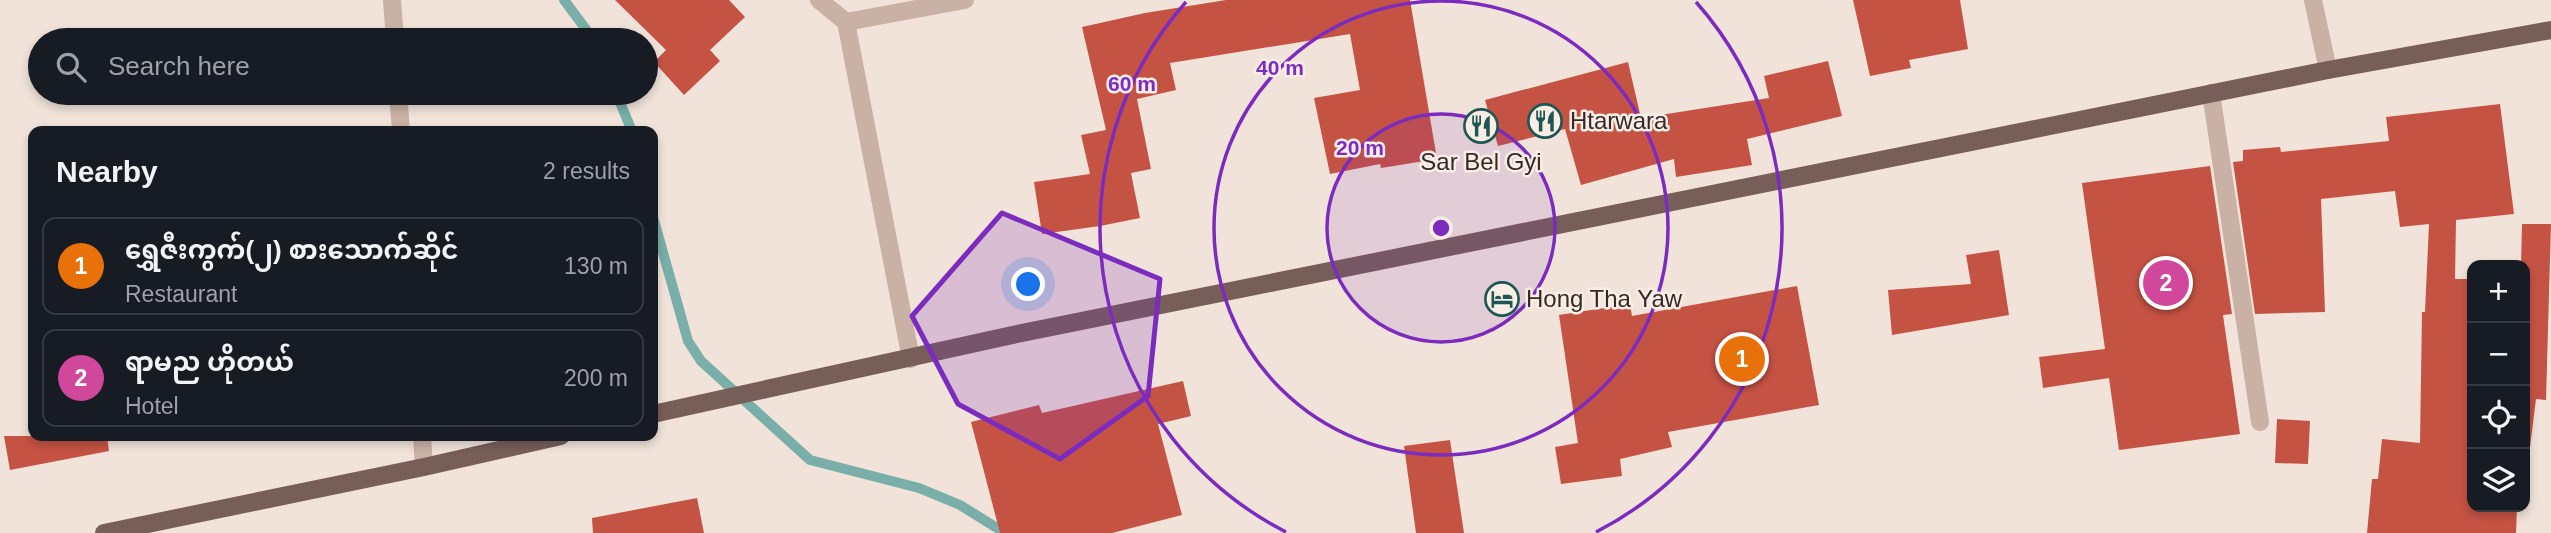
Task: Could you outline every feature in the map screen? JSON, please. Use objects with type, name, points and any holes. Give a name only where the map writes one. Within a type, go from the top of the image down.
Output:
[{"type":"main road","points":[[658,413],[1017,334],[2211,93],[2551,30]]},
{"type":"main road","points":[[104,533],[539,441]]},
{"type":"street","points":[[392,0],[394,28]]},
{"type":"street","points":[[819,0],[846,22],[911,359]]},
{"type":"street","points":[[846,22],[965,0]]},
{"type":"street","points":[[2313,0],[2328,70]]},
{"type":"street","points":[[2211,93],[2260,422]]},
{"type":"street","points":[[399,105],[401,126]]},
{"type":"street","points":[[422,441],[424,467]]},
{"type":"highlighted area","points":[[1002,213],[1160,279],[1148,396],[1060,459],[958,404],[912,316]]},
{"type":"building","points":[[615,0],[729,0],[745,17],[710,50],[720,61],[684,95],[658,66],[658,58],[666,50],[658,42],[658,28],[644,28]]},
{"type":"building","points":[[1226,0],[1410,0],[1437,159],[1381,168],[1380,164],[1330,174],[1314,98],[1360,90],[1350,34],[1170,63],[1176,90],[1137,99],[1151,169],[1131,173],[1140,218],[1042,234],[1034,182],[1090,174],[1081,135],[1106,130],[1082,27],[1145,13]]},
{"type":"building","points":[[1853,0],[1960,0],[1968,49],[1909,60],[1911,68],[1870,76]]},
{"type":"building","points":[[1828,61],[1842,116],[1747,139],[1752,165],[1676,177],[1674,159],[1581,185],[1565,129],[1498,146],[1485,100],[1628,62],[1641,118],[1769,98],[1764,76]]},
{"type":"building","points":[[2500,104],[2514,214],[2456,220],[2455,279],[2467,279],[2467,512],[2517,512],[2516,533],[2367,533],[2372,479],[2378,479],[2382,439],[2420,443],[2422,312],[2425,312],[2429,224],[2400,227],[2395,191],[2321,199],[2325,312],[2255,314],[2233,162],[2243,161],[2243,150],[2280,147],[2281,152],[2389,141],[2386,117]]},
{"type":"building","points":[[2210,166],[2232,314],[2223,315],[2240,434],[2119,450],[2109,378],[2043,388],[2039,357],[2105,349],[2082,183]]},
{"type":"building","points":[[2522,224],[2551,224],[2546,400],[2536,399],[2530,448],[2530,260],[2521,260]]},
{"type":"building","points":[[1999,250],[2009,315],[1892,335],[1888,290],[1971,284],[1966,255]]},
{"type":"building","points":[[1797,286],[1819,405],[1668,432],[1672,447],[1620,459],[1622,476],[1561,484],[1555,447],[1578,443],[1559,315],[1630,304],[1632,316]]},
{"type":"building","points":[[1183,381],[1191,416],[1158,424],[1182,515],[1112,533],[1000,533],[971,422],[1039,405],[1042,413]]},
{"type":"building","points":[[2277,419],[2310,421],[2308,464],[2275,463]]},
{"type":"building","points":[[4,436],[28,436],[28,441],[108,441],[109,451],[10,470]]},
{"type":"building","points":[[1450,440],[1464,533],[1416,533],[1404,446]]},
{"type":"building","points":[[697,498],[704,533],[593,533],[592,518]]},
{"type":"waterway","points":[[564,0],[585,28]]},
{"type":"waterway","points":[[621,105],[630,126]]},
{"type":"waterway","points":[[658,235],[688,341],[701,361],[810,460],[919,488],[960,505],[1005,533]]},
{"type":"place","name":"Htarwara","points":[[1545,121]]},
{"type":"place","name":"Sar Bel Gyi","points":[[1481,126]]},
{"type":"place","name":"ရာမည ဟိုတယ်","points":[[2166,283]]},
{"type":"place","name":"Hong Tha Yaw","points":[[1502,299]]},
{"type":"place","name":"ရွှေဇီးကွက်(၂) စားသောက်ဆိုင်","points":[[1742,359]]}]
